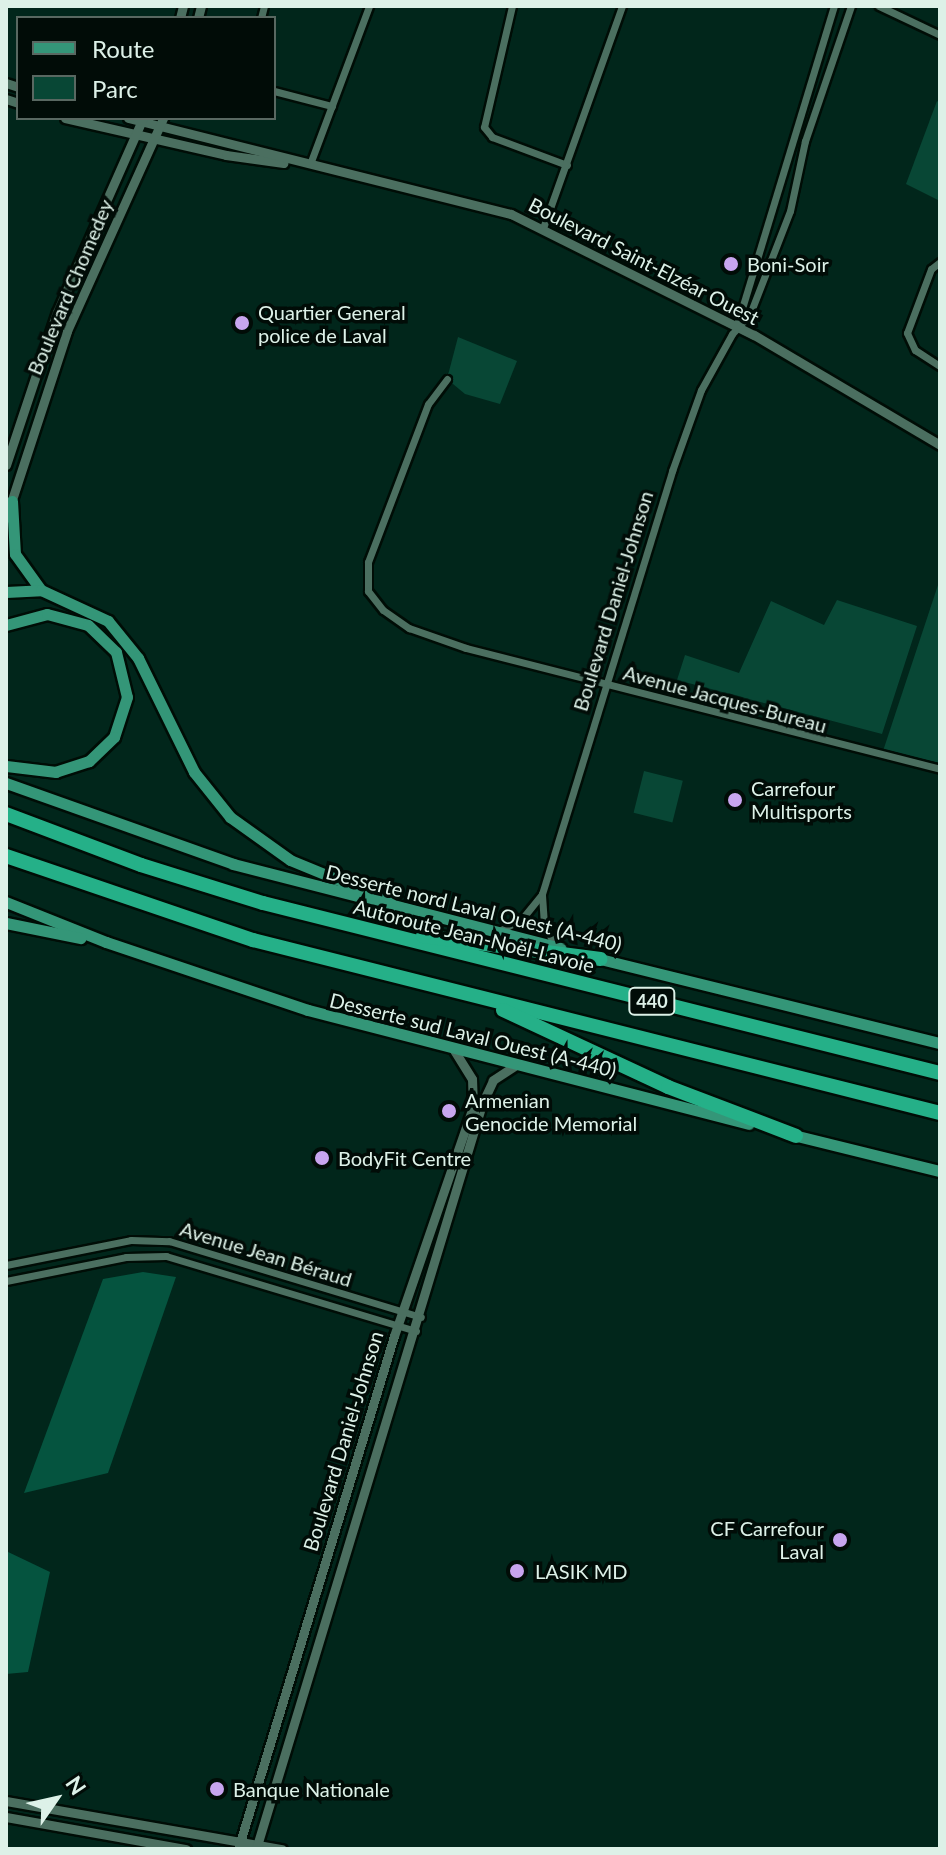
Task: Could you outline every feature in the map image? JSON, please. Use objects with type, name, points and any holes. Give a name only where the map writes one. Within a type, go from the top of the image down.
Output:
[{"type":"highway","name":"Autoroute Jean-Noël-Lavoie","points":[[6,814],[184,880],[363,929],[940,1073]]},
{"type":"highway","name":"440","points":[[6,856],[230,934],[940,1113]]},
{"type":"highway","points":[[363,929],[601,959]]},
{"type":"highway","points":[[472,996],[668,1087],[796,1136]]},
{"type":"main road","points":[[12,501],[15,554],[41,590]]},
{"type":"main road","points":[[6,592],[41,590],[93,611],[126,638],[194,772],[237,824],[290,860],[390,902]]},
{"type":"main road","points":[[6,625],[47,614],[88,625],[116,652],[127,697],[114,737],[89,761],[56,772],[6,766]]},
{"type":"main road","name":"Desserte nord Laval Ouest (A-440)","points":[[6,783],[201,854],[601,959],[940,1043]]},
{"type":"main road","name":"Desserte sud Laval Ouest (A-440)","points":[[6,902],[106,942],[280,1002],[454,1050],[940,1171]]},
{"type":"main road","points":[[6,923],[106,942]]},
{"type":"street","points":[[310,164],[369,6]]},
{"type":"street","points":[[512,6],[484,127],[492,137],[567,165]]},
{"type":"street","points":[[543,228],[622,6]]},
{"type":"street","name":"Boulevard Daniel-Johnson","points":[[556,947],[544,924],[542,894],[688,422],[736,327],[834,6]]},
{"type":"street","name":"Boulevard Daniel-Johnson","points":[[736,327],[750,314],[790,211],[805,141],[851,6]]},
{"type":"street","points":[[879,6],[940,35]]},
{"type":"street","points":[[276,92],[332,106]]},
{"type":"street","name":"Boulevard Saint-Elzéar Ouest","points":[[73,120],[226,155],[310,164]]},
{"type":"street","name":"Boulevard Saint-Elzéar Ouest","points":[[142,120],[310,164],[478,203],[543,228],[736,327],[940,445]]},
{"type":"street","name":"Boulevard Chomedey","points":[[6,465],[57,312],[142,120]]},
{"type":"street","name":"Boulevard Chomedey","points":[[6,518],[63,341],[161,123]]},
{"type":"street","points":[[940,262],[931,269],[907,333],[915,350],[940,366]]},
{"type":"street","name":"Avenue Jacques-Bureau","points":[[447,379],[428,404],[372,549],[368,591],[383,610],[409,628],[606,685],[940,769]]},
{"type":"street","name":"Boulevard Daniel-Johnson","points":[[497,932],[521,920],[542,894]]},
{"type":"street","name":"Boulevard Daniel-Johnson","points":[[239,1846],[398,1326],[474,1101],[472,1079],[454,1050]]},
{"type":"street","name":"Boulevard Daniel-Johnson","points":[[257,1847],[421,1317],[486,1092],[493,1080],[516,1065]]},
{"type":"street","name":"Avenue Jean Béraud","points":[[6,1265],[124,1241],[161,1240],[421,1317]]},
{"type":"street","name":"Avenue Jean Béraud","points":[[6,1281],[126,1257],[160,1256],[416,1331]]},
{"type":"street","points":[[6,1801],[239,1846],[282,1849]]},
{"type":"street","points":[[6,1817],[186,1849]]},
{"type":"green space","points":[[937,101],[940,103],[940,201],[906,184]]},
{"type":"green space","points":[[458,337],[517,361],[500,404],[465,394],[447,379]]},
{"type":"green space","name":"Carrefour Multisports","points":[[940,579],[940,763],[883,751]]},
{"type":"green space","points":[[837,600],[917,626],[882,734],[677,680],[685,655],[739,673],[771,601],[824,625]]},
{"type":"green space","points":[[644,771],[683,781],[672,822],[634,813]]},
{"type":"green space","points":[[143,1272],[176,1277],[108,1473],[24,1493],[103,1279]]},
{"type":"green space","points":[[6,1551],[50,1572],[28,1672],[6,1674]]},
{"type":"place","name":"Boni-Soir","points":[[731,264]]},
{"type":"place","name":"Quartier General police de Laval","points":[[242,323]]},
{"type":"place","name":"Carrefour Multisports","points":[[735,800]]},
{"type":"place","name":"Armenian Genocide Memorial","points":[[449,1111]]},
{"type":"place","name":"BodyFit Centre","points":[[322,1158]]},
{"type":"place","name":"CF Carrefour Laval","points":[[840,1540]]},
{"type":"place","name":"LASIK MD","points":[[517,1571]]},
{"type":"place","name":"Banque Nationale","points":[[217,1789]]}]
